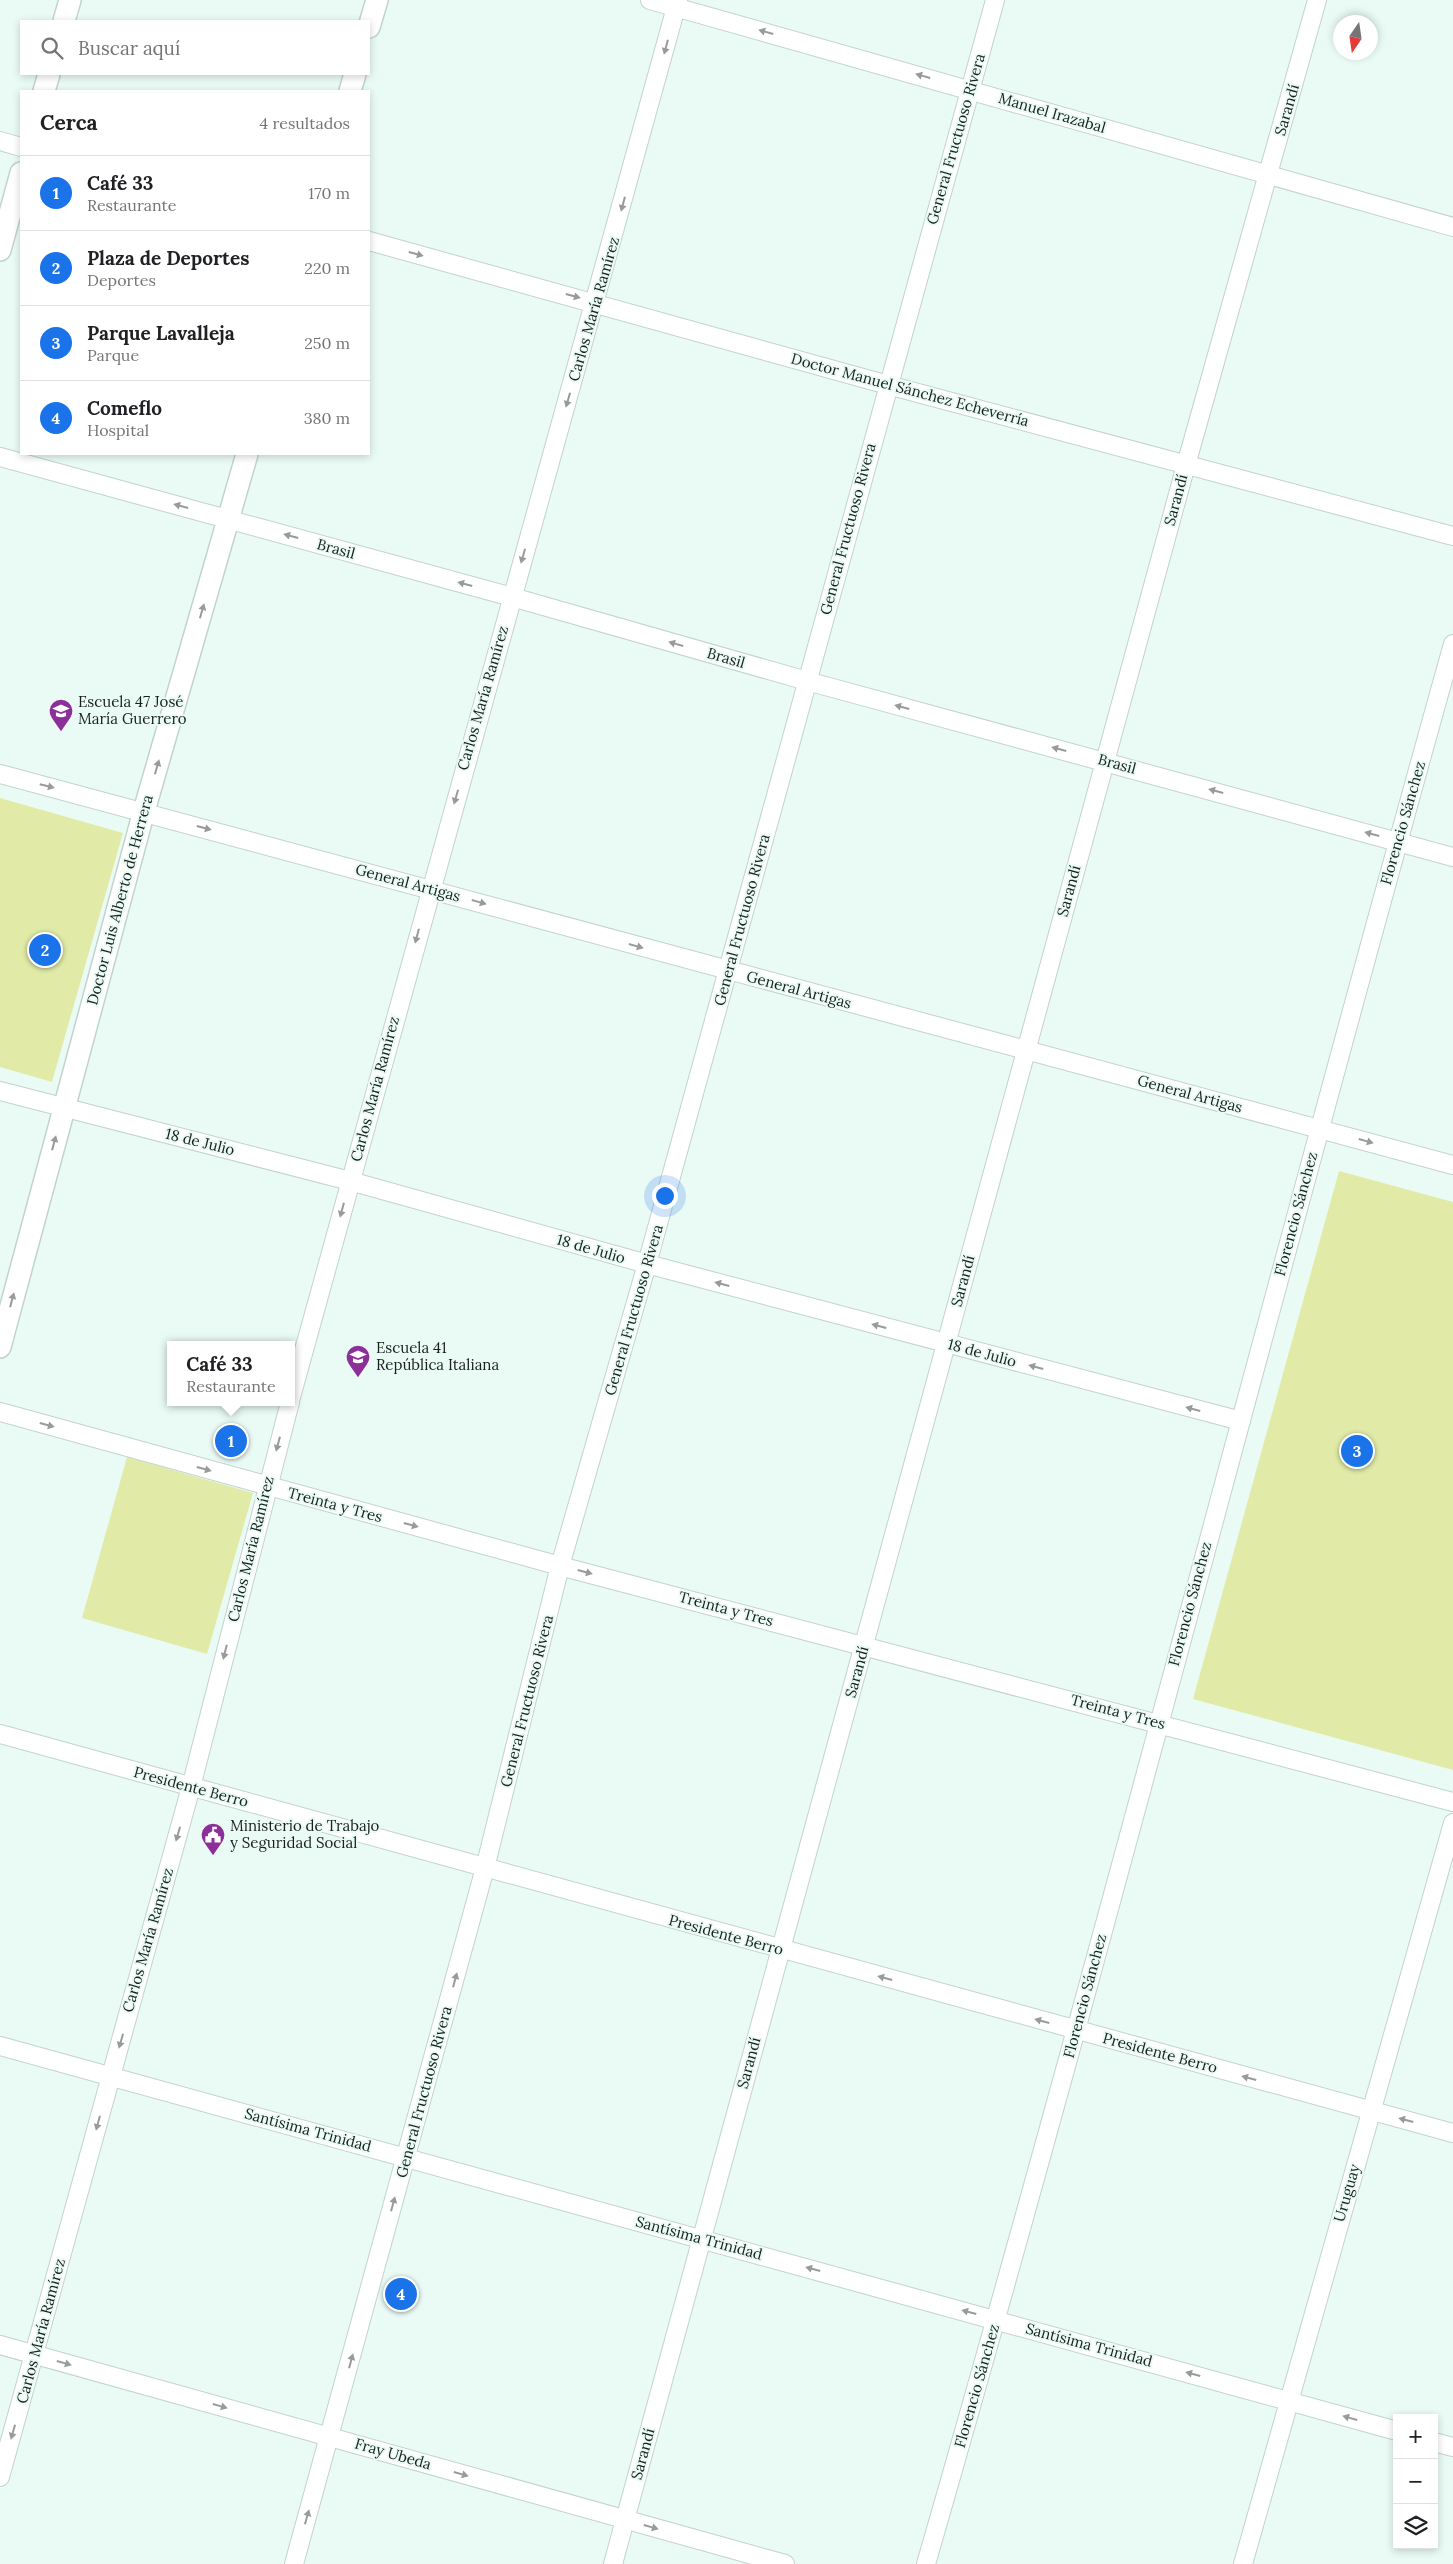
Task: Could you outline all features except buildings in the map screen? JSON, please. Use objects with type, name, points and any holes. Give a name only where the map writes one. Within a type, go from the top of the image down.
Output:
[{"type":"street","points":[[64,20],[70,0]]},
{"type":"street","points":[[370,23],[376,0]]},
{"type":"street","name":"Manuel Irazabal","points":[[650,0],[677,4],[1268,176],[1453,227]]},
{"type":"street","name":"General Fructuoso Rivera","points":[[294,2564],[485,1868],[560,1566],[648,1264],[888,384],[995,0]]},
{"type":"street","name":"Sarandí","points":[[613,2564],[1025,1050],[1186,465],[1317,0]]},
{"type":"street","name":"Carlos María Ramírez","points":[[295,1382],[430,889],[596,303],[677,4]]},
{"type":"street","points":[[44,90],[49,75]]},
{"type":"street","points":[[350,90],[356,75]]},
{"type":"street","points":[[0,141],[20,146]]},
{"type":"street","points":[[0,250],[20,177]]},
{"type":"street","name":"Doctor Manuel Sánchez Echeverría","points":[[370,241],[888,384],[1453,536]]},
{"type":"street","name":"Doctor Luis Alberto de Herrera","points":[[0,1347],[144,811],[247,455]]},
{"type":"street","name":"Brasil","points":[[0,457],[512,597],[807,681],[1453,857]]},
{"type":"street","name":"Florencio Sánchez","points":[[926,2564],[1076,2030],[1319,1127],[1453,644]]},
{"type":"street","name":"General Artigas","points":[[0,774],[144,811],[728,972],[1319,1127],[1453,1165]]},
{"type":"street","name":"18 de Julio","points":[[0,1091],[350,1181],[648,1264],[1241,1421]]},
{"type":"street","name":"Carlos María Ramírez","points":[[0,2477],[191,1787],[289,1406]]},
{"type":"street","name":"Treinta y Tres","points":[[0,1412],[560,1566],[1453,1802]]},
{"type":"street","name":"Presidente Berro","points":[[0,1734],[780,1950],[1453,2133]]},
{"type":"street","name":"Uruguay","points":[[1243,2564],[1453,1823]]},
{"type":"street","name":"Santísima Trinidad","points":[[0,2046],[1393,2430]]},
{"type":"street","name":"Fray Ubeda","points":[[0,2345],[785,2564]]},
{"type":"street","points":[[1438,2443],[1453,2447]]},
{"type":"green space","points":[[0,798],[123,833],[52,1082],[0,1067]]},
{"type":"green space","points":[[1339,1171],[1453,1202],[1453,1770],[1193,1699]]},
{"type":"green space","points":[[127,1457],[253,1493],[207,1654],[82,1618]]},
{"type":"place","name":"Escuela 47 José María Guerrero","points":[[61,732]]},
{"type":"place","name":"Plaza de Deportes","points":[[45,950]]},
{"type":"place","name":"Escuela 41 República Italiana","points":[[358,1378]]},
{"type":"place","name":"Café 33","points":[[231,1441]]},
{"type":"place","name":"Parque Lavalleja","points":[[1357,1451]]},
{"type":"place","name":"Ministerio de Trabajo y Seguridad Social","points":[[213,1856]]},
{"type":"place","name":"Comeflo","points":[[401,2294]]}]
